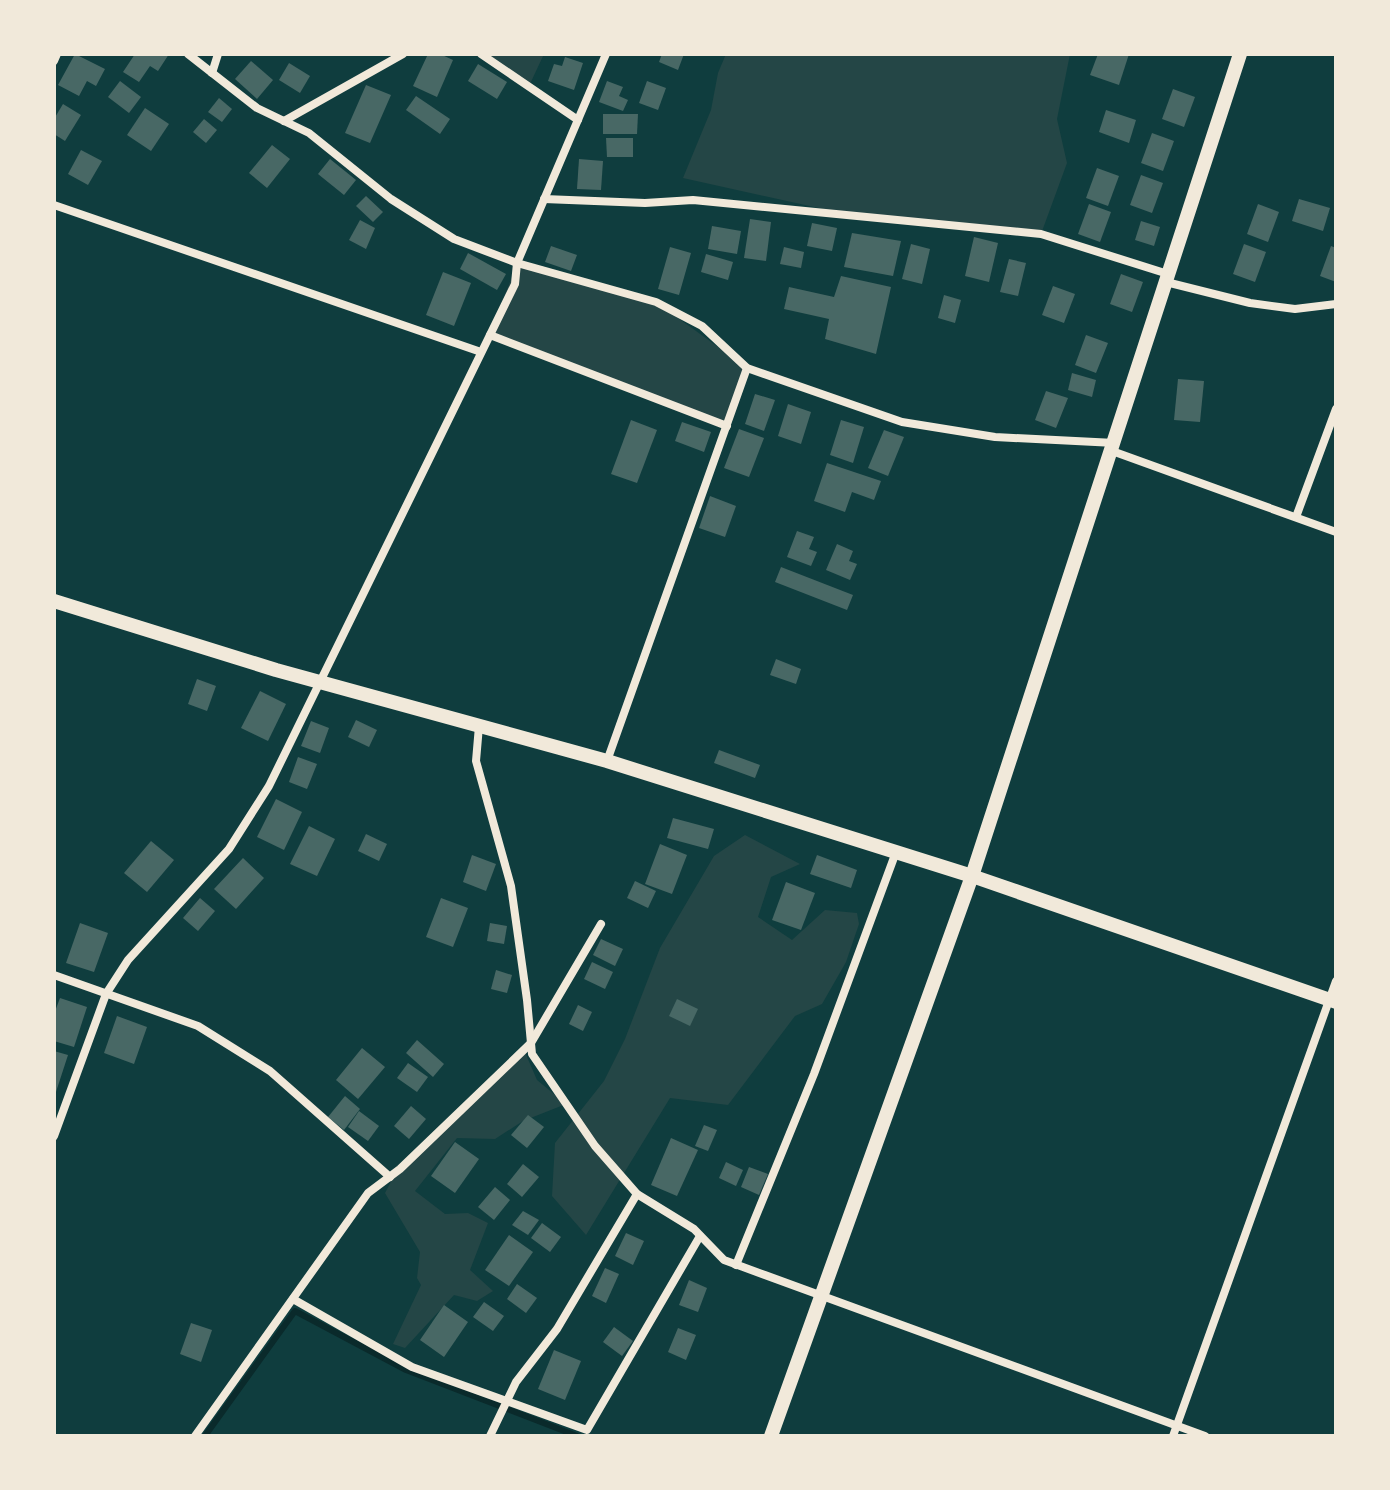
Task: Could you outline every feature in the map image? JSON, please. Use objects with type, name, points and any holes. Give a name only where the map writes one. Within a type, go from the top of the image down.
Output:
[{"type":"street","points":[[54,61],[57,54]]},
{"type":"street","points":[[188,54],[257,108],[309,133],[417,218],[463,244],[517,263],[656,302],[702,326],[747,368],[902,422],[995,437],[1114,447],[1336,532]]},
{"type":"street","points":[[212,73],[218,54]]},
{"type":"street","points":[[284,121],[403,54]]},
{"type":"street","points":[[481,54],[578,120]]},
{"type":"street","points":[[54,1136],[106,994],[128,960],[229,849],[269,786],[515,284],[517,263],[606,54]]},
{"type":"street","points":[[771,1436],[972,876],[1240,54]]},
{"type":"street","points":[[544,199],[645,203],[693,200],[1041,234],[1250,303],[1295,309],[1336,304]]},
{"type":"street","points":[[54,205],[481,352]]},
{"type":"street","points":[[490,335],[727,426]]},
{"type":"street","points":[[607,761],[747,368]]},
{"type":"street","points":[[1296,517],[1336,409]]},
{"type":"street","points":[[54,601],[321,683],[607,761],[972,876],[1333,1001]]},
{"type":"street","points":[[479,726],[476,761],[511,886],[532,1054],[595,1146],[637,1194],[700,1236],[724,1260],[1205,1436]]},
{"type":"street","points":[[736,1265],[820,1060],[896,852]]},
{"type":"street","points":[[195,1436],[368,1193],[390,1177],[531,1043],[601,924]]},
{"type":"street","points":[[54,975],[198,1026],[270,1071],[390,1177]]},
{"type":"street","points":[[1173,1436],[1333,1001],[1336,981]]},
{"type":"street","points":[[490,1436],[516,1382],[557,1329],[637,1194]]},
{"type":"street","points":[[293,1299],[412,1367],[587,1430],[700,1236]]},
{"type":"shaded area","points":[[481,54],[544,54],[529,86]]},
{"type":"shaded area","points":[[726,54],[1070,54],[1057,119],[1067,163],[1041,234],[855,216],[683,178],[711,110],[718,73]]},
{"type":"shaded area","points":[[517,263],[656,302],[747,368],[727,426],[490,335]]},
{"type":"shaded area","points":[[745,835],[800,864],[771,877],[758,917],[792,940],[825,910],[857,913],[859,924],[846,962],[822,1004],[795,1016],[728,1105],[670,1098],[586,1235],[552,1196],[555,1143],[604,1081],[625,1039],[660,948],[714,856]]},
{"type":"shaded area","points":[[524,1050],[537,1080],[566,1104],[523,1121],[495,1139],[457,1138],[415,1191],[445,1214],[468,1213],[488,1223],[470,1270],[493,1291],[477,1301],[454,1295],[405,1348],[393,1344],[421,1285],[417,1278],[420,1252],[385,1193],[396,1172]]},
{"type":"building","points":[[75,54],[105,69],[96,86],[87,81],[79,96],[58,85]]},
{"type":"building","points":[[135,54],[169,54],[158,71],[150,66],[139,82],[123,72]]},
{"type":"building","points":[[428,54],[440,54],[453,60],[437,97],[413,86]]},
{"type":"building","points":[[662,54],[684,54],[678,70],[659,62]]},
{"type":"building","points":[[1098,54],[1129,54],[1119,85],[1090,75]]},
{"type":"building","points":[[565,57],[583,63],[574,90],[548,81],[554,64],[562,66]]},
{"type":"building","points":[[251,61],[273,80],[257,99],[235,79]]},
{"type":"building","points":[[289,63],[310,76],[300,93],[279,80]]},
{"type":"building","points":[[478,64],[507,82],[497,99],[468,81]]},
{"type":"building","points":[[120,81],[141,97],[129,113],[108,97]]},
{"type":"building","points":[[607,81],[623,87],[619,96],[628,100],[623,111],[599,102]]},
{"type":"building","points":[[647,81],[666,88],[658,110],[639,103]]},
{"type":"building","points":[[366,85],[391,95],[370,143],[345,133]]},
{"type":"building","points":[[1173,89],[1195,97],[1184,127],[1162,119]]},
{"type":"building","points":[[416,96],[450,119],[440,134],[406,110]]},
{"type":"building","points":[[219,98],[232,109],[222,122],[208,112]]},
{"type":"building","points":[[63,104],[81,115],[65,141],[54,134],[54,119]]},
{"type":"building","points":[[145,108],[169,124],[151,151],[127,135]]},
{"type":"building","points":[[1106,110],[1136,120],[1129,143],[1099,132]]},
{"type":"building","points":[[603,114],[638,114],[637,134],[603,134]]},
{"type":"building","points":[[204,119],[217,130],[206,143],[193,132]]},
{"type":"building","points":[[1152,133],[1174,141],[1163,171],[1141,163]]},
{"type":"building","points":[[606,138],[633,138],[633,157],[607,157]]},
{"type":"building","points":[[272,145],[290,159],[267,188],[249,173]]},
{"type":"building","points":[[81,150],[102,161],[88,185],[68,174]]},
{"type":"building","points":[[330,159],[356,180],[344,195],[318,174]]},
{"type":"building","points":[[579,159],[603,161],[601,190],[577,189]]},
{"type":"building","points":[[1097,168],[1119,176],[1108,206],[1086,198]]},
{"type":"building","points":[[1141,175],[1163,183],[1152,213],[1130,205]]},
{"type":"building","points":[[366,196],[383,212],[373,222],[356,206]]},
{"type":"building","points":[[1299,199],[1330,208],[1323,231],[1292,221]]},
{"type":"building","points":[[1089,204],[1111,212],[1100,242],[1078,234]]},
{"type":"building","points":[[1258,204],[1279,212],[1268,242],[1247,234]]},
{"type":"building","points":[[750,219],[771,222],[766,261],[744,258]]},
{"type":"building","points":[[360,220],[375,228],[366,249],[349,240]]},
{"type":"building","points":[[1141,221],[1160,227],[1154,246],[1135,240]]},
{"type":"building","points":[[812,223],[837,228],[832,251],[807,246]]},
{"type":"building","points":[[712,226],[741,231],[737,254],[708,249]]},
{"type":"building","points":[[852,233],[901,241],[893,276],[844,267]]},
{"type":"building","points":[[974,237],[998,243],[989,282],[965,276]]},
{"type":"building","points":[[911,244],[930,249],[922,284],[902,279]]},
{"type":"building","points":[[1244,244],[1266,252],[1255,282],[1233,274]]},
{"type":"building","points":[[551,246],[577,255],[571,271],[545,262]]},
{"type":"building","points":[[1331,246],[1336,248],[1336,282],[1320,276]]},
{"type":"building","points":[[670,247],[691,253],[679,295],[658,289]]},
{"type":"building","points":[[784,247],[804,252],[801,268],[780,264]]},
{"type":"building","points":[[468,253],[506,274],[497,290],[460,269]]},
{"type":"building","points":[[706,254],[733,262],[728,280],[701,272]]},
{"type":"building","points":[[1009,259],[1026,263],[1018,296],[1000,292]]},
{"type":"building","points":[[443,272],[471,283],[454,326],[426,315]]},
{"type":"building","points":[[1121,274],[1143,282],[1132,312],[1110,304]]},
{"type":"building","points":[[841,276],[891,287],[876,354],[825,339],[829,319],[784,309],[789,287],[834,297]]},
{"type":"building","points":[[1053,286],[1075,294],[1064,323],[1042,315]]},
{"type":"building","points":[[944,295],[961,300],[955,323],[938,318]]},
{"type":"building","points":[[1086,335],[1108,343],[1096,373],[1075,365]]},
{"type":"building","points":[[1072,373],[1096,380],[1092,397],[1068,390]]},
{"type":"building","points":[[1178,379],[1204,381],[1200,422],[1174,420]]},
{"type":"building","points":[[1046,391],[1068,398],[1056,428],[1035,420]]},
{"type":"building","points":[[755,394],[775,400],[764,431],[745,424]]},
{"type":"building","points":[[788,404],[811,412],[801,444],[778,436]]},
{"type":"building","points":[[631,420],[657,430],[637,483],[611,474]]},
{"type":"building","points":[[841,420],[864,427],[853,463],[830,455]]},
{"type":"building","points":[[682,422],[711,432],[704,452],[675,441]]},
{"type":"building","points":[[739,429],[764,438],[749,477],[724,468]]},
{"type":"building","points":[[884,430],[904,437],[888,476],[868,468]]},
{"type":"building","points":[[827,463],[881,481],[874,500],[852,492],[845,512],[814,501]]},
{"type":"building","points":[[710,496],[736,506],[725,537],[699,528]]},
{"type":"building","points":[[797,531],[814,537],[809,549],[817,552],[811,566],[787,557]]},
{"type":"building","points":[[837,544],[853,551],[849,561],[857,564],[850,580],[826,570]]},
{"type":"building","points":[[781,567],[853,595],[847,610],[775,582]]},
{"type":"building","points":[[776,659],[801,669],[796,684],[770,675]]},
{"type":"building","points":[[197,679],[216,686],[207,711],[188,704]]},
{"type":"building","points":[[260,691],[286,704],[268,741],[241,728]]},
{"type":"building","points":[[356,720],[377,730],[369,747],[348,737]]},
{"type":"building","points":[[311,721],[329,728],[320,753],[301,746]]},
{"type":"building","points":[[719,750],[760,765],[755,778],[714,763]]},
{"type":"building","points":[[298,757],[317,764],[307,789],[289,782]]},
{"type":"building","points":[[276,799],[302,812],[284,850],[257,837]]},
{"type":"building","points":[[673,818],[714,829],[708,849],[667,838]]},
{"type":"building","points":[[309,826],[335,839],[317,876],[290,864]]},
{"type":"building","points":[[366,834],[387,844],[379,861],[358,851]]},
{"type":"building","points":[[151,841],[174,860],[147,892],[124,873]]},
{"type":"building","points":[[660,844],[687,855],[672,894],[645,884]]},
{"type":"building","points":[[472,855],[496,864],[486,891],[463,882]]},
{"type":"building","points":[[817,855],[857,870],[851,888],[810,874]]},
{"type":"building","points":[[243,858],[264,878],[236,909],[214,889]]},
{"type":"building","points":[[635,881],[656,891],[648,908],[627,898]]},
{"type":"building","points":[[786,882],[815,893],[801,930],[772,920]]},
{"type":"building","points":[[200,898],[215,911],[198,931],[183,918]]},
{"type":"building","points":[[441,898],[468,908],[453,947],[426,937]]},
{"type":"building","points":[[80,923],[108,933],[94,972],[66,963]]},
{"type":"building","points":[[490,923],[507,926],[504,944],[487,941]]},
{"type":"building","points":[[601,939],[623,949],[615,966],[593,955]]},
{"type":"building","points":[[592,962],[613,972],[605,989],[584,979]]},
{"type":"building","points":[[496,970],[512,975],[507,993],[491,989]]},
{"type":"building","points":[[60,998],[87,1007],[74,1047],[54,1041],[54,1014]]},
{"type":"building","points":[[677,999],[698,1009],[690,1026],[669,1016]]},
{"type":"building","points":[[578,1005],[592,1012],[583,1031],[569,1024]]},
{"type":"building","points":[[117,1016],[147,1027],[134,1064],[104,1053]]},
{"type":"building","points":[[417,1040],[444,1064],[433,1077],[406,1053]]},
{"type":"building","points":[[362,1048],[385,1067],[358,1099],[336,1080]]},
{"type":"building","points":[[54,1051],[68,1055],[55,1095],[54,1095]]},
{"type":"building","points":[[408,1063],[428,1077],[417,1092],[397,1078]]},
{"type":"building","points":[[345,1096],[360,1109],[344,1130],[328,1117]]},
{"type":"building","points":[[411,1106],[426,1119],[409,1139],[394,1126]]},
{"type":"building","points":[[359,1111],[379,1126],[368,1141],[348,1127]]},
{"type":"building","points":[[528,1115],[544,1127],[527,1148],[511,1135]]},
{"type":"building","points":[[704,1125],[717,1130],[708,1151],[695,1146]]},
{"type":"building","points":[[671,1138],[698,1150],[677,1196],[651,1185]]},
{"type":"building","points":[[455,1142],[479,1159],[455,1193],[431,1176]]},
{"type":"building","points":[[726,1162],[743,1170],[736,1186],[719,1178]]},
{"type":"building","points":[[523,1164],[539,1177],[522,1197],[507,1184]]},
{"type":"building","points":[[749,1167],[768,1174],[759,1195],[741,1187]]},
{"type":"building","points":[[495,1187],[510,1200],[494,1220],[478,1207]]},
{"type":"building","points":[[523,1211],[539,1220],[528,1235],[512,1225]]},
{"type":"building","points":[[542,1223],[561,1237],[550,1252],[531,1238]]},
{"type":"building","points":[[626,1233],[644,1241],[633,1265],[615,1256]]},
{"type":"building","points":[[509,1235],[533,1252],[509,1286],[485,1270]]},
{"type":"building","points":[[605,1268],[619,1274],[606,1303],[592,1296]]},
{"type":"building","points":[[689,1280],[707,1288],[698,1312],[679,1305]]},
{"type":"building","points":[[517,1284],[537,1298],[526,1313],[507,1299]]},
{"type":"building","points":[[484,1302],[504,1316],[493,1331],[473,1317]]},
{"type":"building","points":[[444,1305],[468,1322],[444,1357],[420,1340]]},
{"type":"building","points":[[191,1323],[212,1330],[201,1362],[180,1354]]},
{"type":"building","points":[[614,1327],[633,1341],[622,1356],[603,1342]]},
{"type":"building","points":[[678,1328],[696,1335],[686,1360],[668,1352]]},
{"type":"building","points":[[554,1350],[581,1361],[565,1400],[538,1389]]},
{"type":"waterway","points":[[205,1436],[295,1311],[406,1370],[577,1436]]}]
